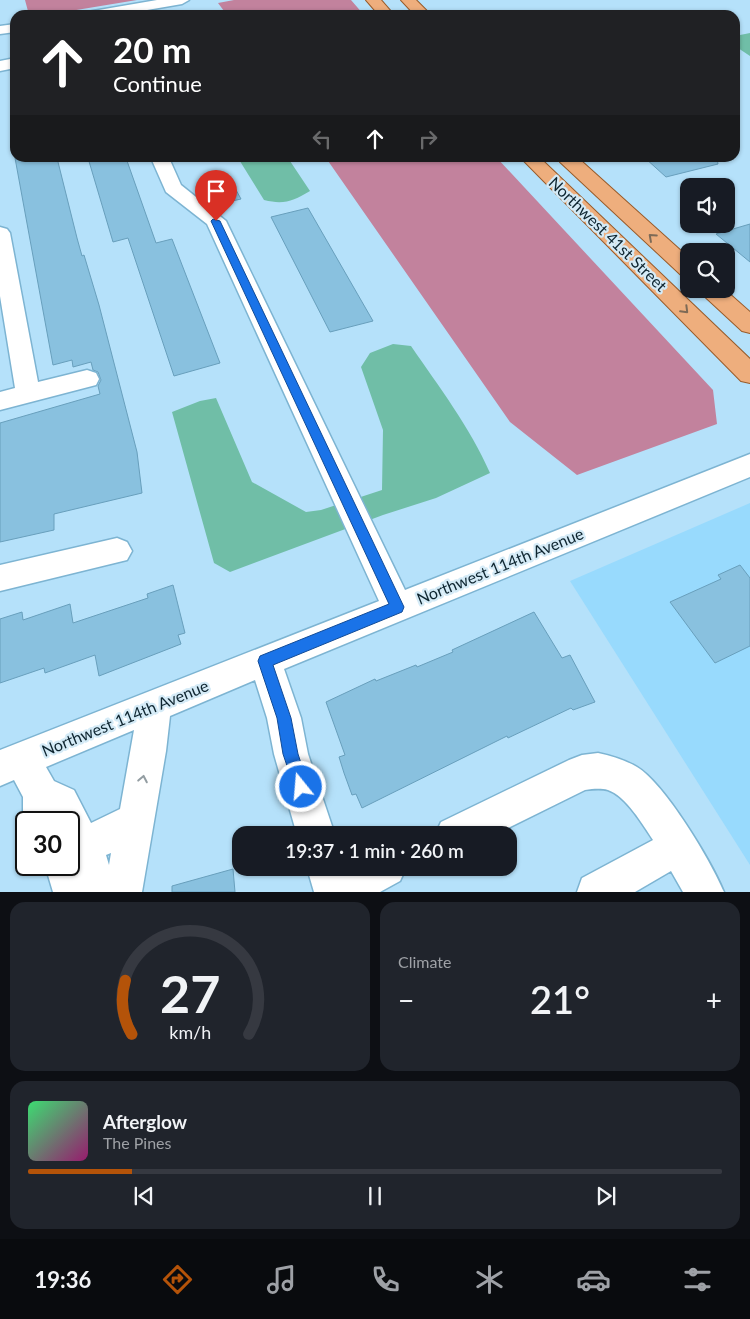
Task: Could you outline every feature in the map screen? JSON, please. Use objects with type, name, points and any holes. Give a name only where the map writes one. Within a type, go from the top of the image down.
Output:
[{"type":"main road","points":[[373,0],[382,10]]},
{"type":"main road","points":[[398,0],[408,10]]},
{"type":"main road","points":[[408,0],[419,10]]},
{"type":"main road","name":"Northwest 41st Street","points":[[534,162],[750,374]]},
{"type":"main road","name":"Northwest 41st Street","points":[[572,162],[680,262]]},
{"type":"main road","points":[[575,202],[632,219]]},
{"type":"main road","points":[[720,298],[750,325]]},
{"type":"street","points":[[123,10],[182,0]]},
{"type":"street","points":[[162,162],[173,188],[216,221],[397,607]]},
{"type":"street","points":[[0,233],[28,394]]},
{"type":"street","points":[[0,401],[87,379]]},
{"type":"street","name":"Northwest 114th Avenue","points":[[11,764],[750,465]]},
{"type":"street","points":[[0,578],[117,550]]},
{"type":"street","points":[[264,661],[284,718],[291,754],[313,826]]},
{"type":"street","points":[[123,892],[149,751],[154,706]]},
{"type":"street","points":[[11,764],[43,808],[61,803],[63,811]]},
{"type":"street","points":[[472,826],[564,781],[586,772],[598,771],[623,779],[638,790],[656,811],[705,892]]},
{"type":"street","points":[[80,851],[135,821]]},
{"type":"street","points":[[596,892],[678,847]]},
{"type":"street","points":[[80,862],[95,876],[99,892]]},
{"type":"street","points":[[73,876],[73,892]]},
{"type":"street","points":[[329,876],[334,892]]},
{"type":"street","points":[[338,892],[371,876]]},
{"type":"shaded area","points":[[25,0],[137,0],[76,10],[28,10]]},
{"type":"shaded area","points":[[234,0],[351,0],[360,10],[223,10],[218,3]]},
{"type":"shaded area","points":[[750,33],[750,56],[740,49],[740,35]]},
{"type":"shaded area","points":[[240,162],[291,162],[310,191],[283,202],[264,200]]},
{"type":"shaded area","points":[[329,162],[501,162],[713,390],[717,424],[577,475],[510,422]]},
{"type":"shaded area","points":[[393,344],[411,346],[464,423],[490,473],[436,498],[383,515],[230,572],[214,563],[172,412],[200,401],[216,398],[252,482],[306,512],[321,510],[382,490],[383,430],[361,367],[370,353]]},
{"type":"shaded area","points":[[750,503],[750,865],[570,581]]},
{"type":"building","points":[[16,162],[58,162],[82,256],[84,255],[99,305],[137,452],[142,493],[54,514],[54,530],[0,542],[0,423],[100,394],[98,386],[101,380],[98,372],[93,370],[91,362],[73,367],[72,360],[53,365]]},
{"type":"building","points":[[89,162],[127,162],[156,243],[172,239],[220,363],[174,376],[128,238],[113,242]]},
{"type":"building","points":[[649,162],[718,162],[718,164],[666,177]]},
{"type":"building","points":[[230,179],[241,199],[210,206],[203,200],[197,186]]},
{"type":"building","points":[[308,208],[373,321],[330,332],[271,217]]},
{"type":"building","points":[[750,224],[750,262],[735,250],[735,243],[727,243],[716,234],[735,233],[735,228]]},
{"type":"building","points":[[740,565],[750,578],[750,646],[715,663],[670,602],[721,579],[718,575]]},
{"type":"building","points":[[173,585],[185,633],[178,635],[181,644],[99,676],[95,655],[45,673],[44,668],[0,683],[0,619],[22,612],[23,620],[70,604],[73,623],[148,598],[147,594]]},
{"type":"building","points":[[534,612],[562,658],[570,655],[595,702],[573,710],[571,708],[508,738],[507,736],[362,808],[356,794],[352,795],[344,773],[339,757],[345,755],[326,702],[375,679],[376,681],[416,665],[417,667],[453,652],[452,650]]},
{"type":"building","points":[[232,869],[235,892],[172,892],[172,886]]},
{"type":"route","points":[[216,221],[397,607],[264,661],[284,718],[291,754],[301,787]]}]
